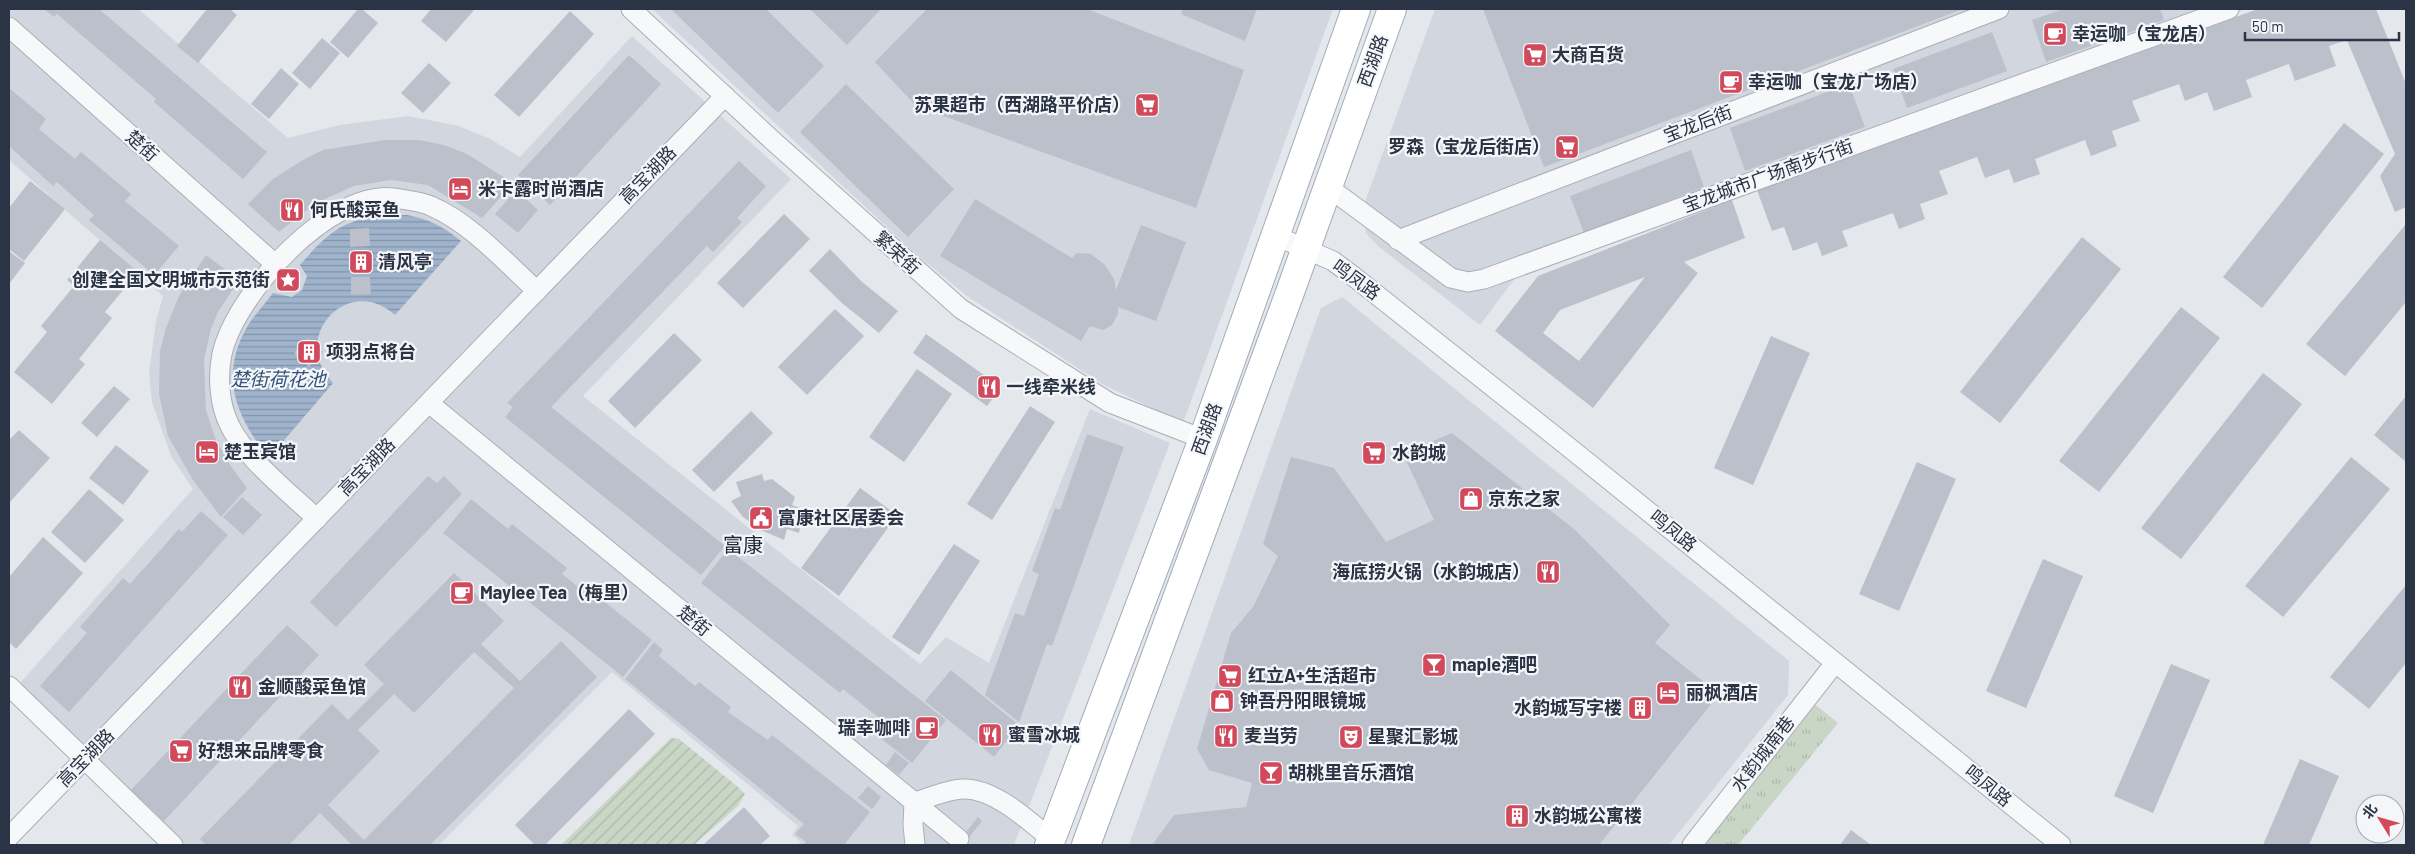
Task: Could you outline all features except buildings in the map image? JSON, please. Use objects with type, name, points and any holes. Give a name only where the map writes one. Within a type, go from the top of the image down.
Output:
[{"type":"main road","name":"西湖路","points":[[1051,843],[1204,439],[1274,235],[1356,9]]},
{"type":"main road","name":"西湖路","points":[[1086,845],[1306,249],[1392,9]]},
{"type":"main road","points":[[1100,845],[1115,767]]},
{"type":"street","name":"宝龙后街","points":[[1398,240],[1999,9]]},
{"type":"street","name":"宝龙城市广场南步行街","points":[[1328,187],[1451,278],[1468,282],[1484,279],[2229,9]]},
{"type":"street","name":"繁荣街","points":[[639,11],[725,96],[961,309],[1110,403],[1204,439]]},
{"type":"street","name":"楚街","points":[[9,27],[274,264]]},
{"type":"street","name":"高宝湖路","points":[[9,837],[725,96]]},
{"type":"street","points":[[317,519],[238,440],[225,414],[221,395],[220,374],[222,354],[228,337],[244,306],[274,264],[294,245],[333,216],[352,206],[392,198],[430,205],[471,230],[537,291]]},
{"type":"street","name":"鸣凤路","points":[[1274,235],[1333,261],[1353,276],[2061,845]]},
{"type":"street","name":"楚街","points":[[429,403],[963,843]]},
{"type":"street","name":"水韵城南巷","points":[[1692,845],[1835,663]]},
{"type":"street","points":[[9,686],[173,845]]},
{"type":"street","points":[[915,845],[913,825],[914,802],[939,793],[963,789],[983,792],[1003,802],[1051,843]]},
{"type":"shaded area","points":[[9,9],[138,9],[288,138],[340,125],[408,116],[459,126],[490,139],[520,157],[632,36],[791,179],[583,396],[920,664],[946,637],[989,663],[1090,409],[1170,443],[1014,845],[798,845],[801,842],[792,835],[798,826],[612,672],[439,845],[186,845],[20,683],[193,489],[171,456],[152,402],[149,374],[156,321],[163,296],[9,160]]},
{"type":"shaded area","points":[[652,9],[1333,9],[1183,423],[1104,385],[967,296],[915,253]]},
{"type":"shaded area","points":[[1435,9],[2246,9],[1525,265],[1480,325],[1378,246],[1366,233],[1364,205]]},
{"type":"shaded area","name":"水韵城","points":[[1342,297],[1789,661],[1788,695],[1669,845],[1129,845],[1321,308]]},
{"type":"green space","points":[[1813,703],[1838,723],[1738,845],[1700,845]]},
{"type":"green space","points":[[671,738],[679,739],[745,794],[738,806],[694,845],[561,845]]},
{"type":"water","name":"楚街荷花池","points":[[407,215],[436,224],[461,241],[395,315],[377,304],[360,301],[343,306],[330,316],[321,330],[317,347],[321,365],[333,383],[269,458],[257,443],[248,427],[235,396],[234,362],[247,327],[273,293],[292,297],[302,290],[307,276],[300,265],[324,239],[335,231],[358,220]]},
{"type":"place","name":"幸运咖（宝龙店）","points":[[2055,34]]},
{"type":"place","name":"大商百货","points":[[1535,55]]},
{"type":"place","name":"幸运咖（宝龙广场店）","points":[[1731,82]]},
{"type":"place","name":"苏果超市（西湖路平价店）","points":[[1147,105]]},
{"type":"place","name":"罗森（宝龙后街店）","points":[[1567,147]]},
{"type":"place","name":"米卡露时尚酒店","points":[[460,189]]},
{"type":"place","name":"何氏酸菜鱼","points":[[292,210]]},
{"type":"place","name":"清风亭","points":[[361,262]]},
{"type":"place","name":"创建全国文明城市示范街","points":[[288,280]]},
{"type":"place","name":"项羽点将台","points":[[309,352]]},
{"type":"place","name":"一线牵米线","points":[[989,387]]},
{"type":"place","name":"楚玉宾馆","points":[[207,452]]},
{"type":"place","name":"水韵城","points":[[1374,453]]},
{"type":"place","name":"京东之家","points":[[1471,499]]},
{"type":"place","name":"富康社区居委会","points":[[761,518]]},
{"type":"place","name":"海底捞火锅（水韵城店）","points":[[1548,572]]},
{"type":"place","name":"Maylee Tea（梅里）","points":[[462,593]]},
{"type":"place","name":"maple酒吧","points":[[1434,665]]},
{"type":"place","name":"红立A+生活超市","points":[[1230,676]]},
{"type":"place","name":"金顺酸菜鱼馆","points":[[240,687]]},
{"type":"place","name":"丽枫酒店","points":[[1668,693]]},
{"type":"place","name":"钟吾丹阳眼镜城","points":[[1222,701]]},
{"type":"place","name":"水韵城写字楼","points":[[1640,708]]},
{"type":"place","name":"瑞幸咖啡","points":[[927,728]]},
{"type":"place","name":"蜜雪冰城","points":[[990,735]]},
{"type":"place","name":"麦当劳","points":[[1226,736]]},
{"type":"place","name":"星聚汇影城","points":[[1351,737]]},
{"type":"place","name":"好想来品牌零食","points":[[181,751]]},
{"type":"place","name":"胡桃里音乐酒馆","points":[[1271,773]]},
{"type":"place","name":"水韵城公寓楼","points":[[1517,816]]},
{"type":"district","name":"富康","points":[[743,545]]}]
